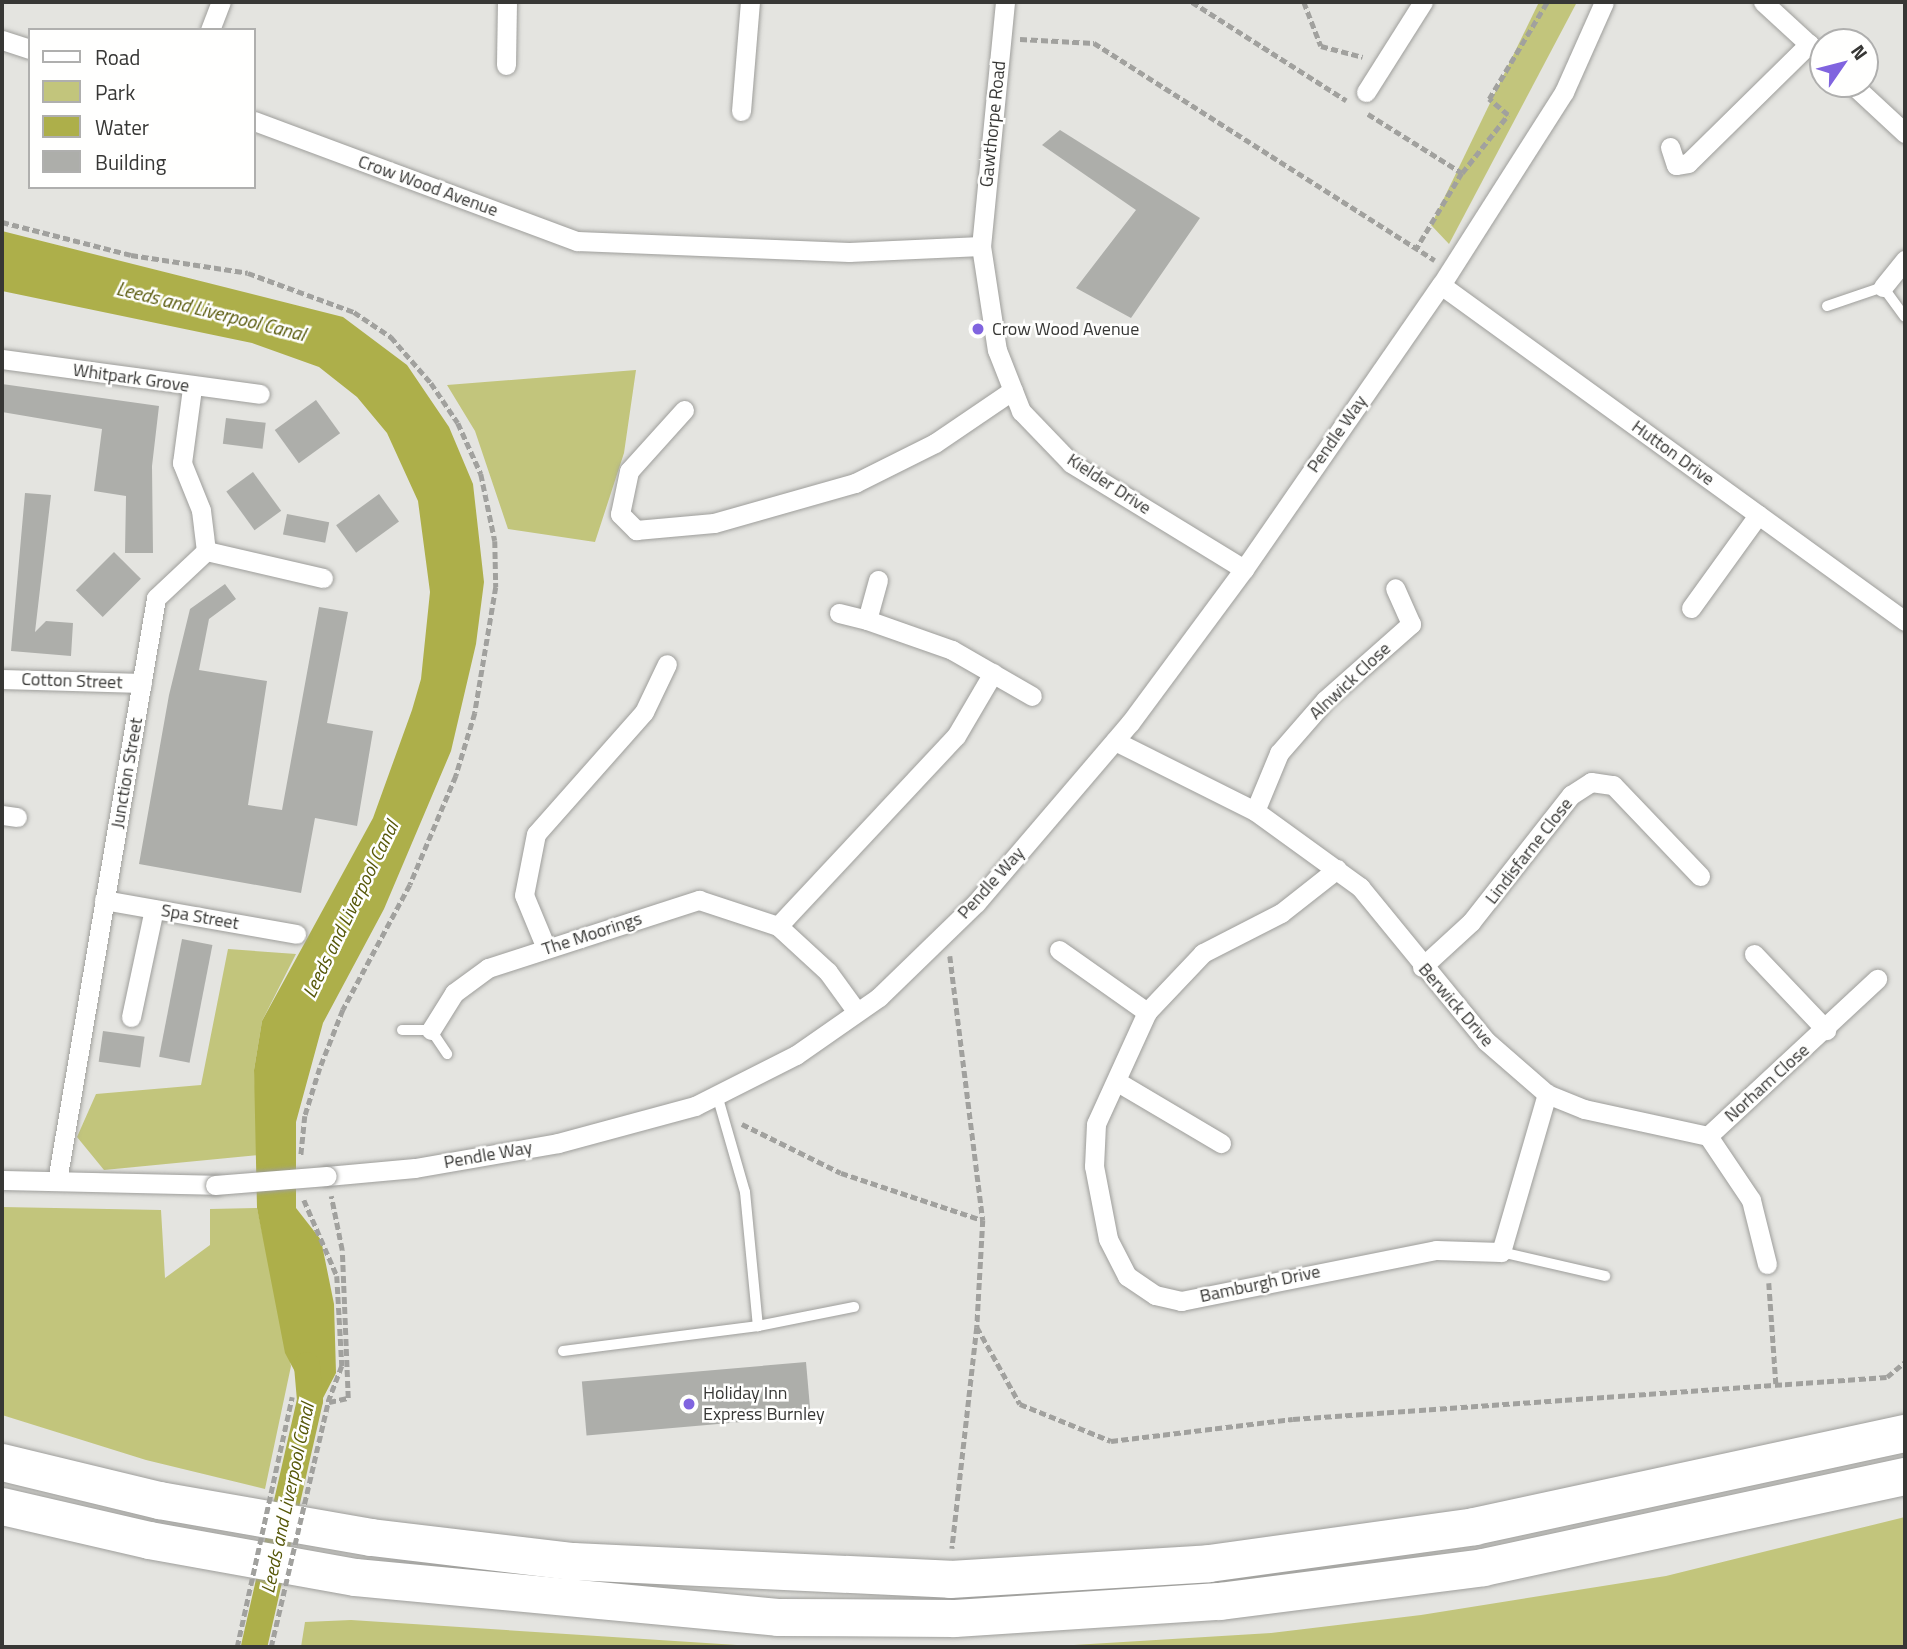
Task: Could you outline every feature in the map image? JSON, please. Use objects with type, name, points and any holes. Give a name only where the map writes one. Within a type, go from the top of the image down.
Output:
[{"type":"highway","points":[[2,1462],[159,1500],[385,1538],[587,1562],[950,1579],[1209,1563],[1474,1526],[1901,1434]]},
{"type":"highway","points":[[2,1506],[149,1541],[355,1577],[777,1617],[954,1618],[1219,1601],[1483,1567],[1893,1479]]},
{"type":"street","points":[[211,28],[221,2]]},
{"type":"street","points":[[506,65],[508,2]]},
{"type":"street","points":[[741,111],[750,2]]},
{"type":"street","name":"Gawthorpe Road","points":[[981,246],[1005,2]]},
{"type":"street","points":[[1366,92],[1423,2]]},
{"type":"street","name":"Pendle Way","points":[[2,1180],[215,1185],[415,1168],[558,1143],[695,1106],[796,1055],[857,1012],[947,931],[1115,741],[1244,569],[1446,277],[1564,92],[1604,2]]},
{"type":"street","points":[[1763,2],[1809,45]]},
{"type":"street","points":[[2,40],[28,48]]},
{"type":"street","points":[[1670,146],[1676,164],[1688,163],[1809,57]]},
{"type":"street","points":[[1867,98],[1905,133]]},
{"type":"street","name":"Crow Wood Avenue","points":[[256,122],[578,241],[849,252],[981,246]]},
{"type":"street","name":"Kielder Drive","points":[[981,246],[997,350],[1021,411],[1071,463],[1244,569]]},
{"type":"street","points":[[1883,287],[1905,260]]},
{"type":"street","name":"Hutton Drive","points":[[1446,277],[1758,515],[1905,621]]},
{"type":"street","name":"Whitpark Grove","points":[[2,359],[192,388],[260,394]]},
{"type":"street","points":[[192,388],[181,463],[201,510],[206,551],[323,578]]},
{"type":"street","points":[[684,410],[629,471],[620,514],[636,530],[715,523],[855,483],[934,443],[1013,390]]},
{"type":"street","points":[[1691,608],[1758,515]]},
{"type":"street","name":"Junction Street","points":[[57,1181],[156,598],[206,551]]},
{"type":"street","points":[[867,620],[878,580]]},
{"type":"street","name":"Alnwick Close","points":[[1255,811],[1279,753],[1325,700],[1410,624],[1395,588]]},
{"type":"street","points":[[839,613],[952,650],[1032,696]]},
{"type":"street","points":[[545,948],[524,895],[537,834],[644,712],[667,664]]},
{"type":"street","points":[[778,926],[956,736],[993,673]]},
{"type":"street","name":"Cotton Street","points":[[2,679],[142,683]]},
{"type":"street","name":"Berwick Drive","points":[[1115,741],[1255,811],[1360,887],[1422,967],[1486,1041],[1547,1094],[1584,1109],[1708,1136]]},
{"type":"street","name":"Lindisfarne Close","points":[[1422,967],[1471,922],[1571,795],[1591,782],[1613,785],[1700,876]]},
{"type":"street","name":"Bamburgh Drive","points":[[1337,869],[1281,913],[1203,953],[1147,1012],[1096,1124],[1094,1166],[1108,1240],[1127,1276],[1155,1294],[1181,1301],[1436,1250],[1502,1252]]},
{"type":"street","name":"Spa Street","points":[[104,900],[296,934]]},
{"type":"street","name":"The Moorings","points":[[431,1030],[454,993],[488,968],[699,900],[778,926],[828,972],[857,1012]]},
{"type":"street","points":[[131,1017],[154,909]]},
{"type":"street","points":[[1059,950],[1147,1012]]},
{"type":"street","name":"Norham Close","points":[[1754,954],[1826,1030]]},
{"type":"street","name":"Norham Close","points":[[1708,1136],[1826,1030],[1877,979]]},
{"type":"street","points":[[1116,1081],[1221,1143]]},
{"type":"street","points":[[1502,1252],[1547,1094]]},
{"type":"street","points":[[1708,1136],[1751,1200],[1768,1265]]},
{"type":"lane","points":[[1827,306],[1883,287],[1905,317]]},
{"type":"lane","points":[[402,1030],[431,1030],[447,1054]]},
{"type":"lane","points":[[716,1095],[748,1210],[758,1326]]},
{"type":"lane","points":[[1502,1252],[1605,1276]]},
{"type":"lane","points":[[563,1351],[758,1326],[854,1307]]},
{"type":"path","points":[[1192,2],[1462,173]]},
{"type":"path","points":[[1304,2],[1321,46],[1384,63]]},
{"type":"path","points":[[1417,248],[1462,173],[1508,116],[1489,99],[1547,2]]},
{"type":"path","points":[[1002,38],[1094,43],[1417,248],[1446,277]]},
{"type":"path","points":[[2,222],[131,255],[248,273],[354,312],[391,337],[431,383],[458,423],[481,474],[495,541],[496,587],[475,713],[456,776],[410,885],[343,1010],[320,1068],[305,1116],[301,1164]]},
{"type":"path","points":[[947,931],[983,1220],[977,1327],[950,1532],[952,1552]]},
{"type":"path","points":[[724,1121],[752,1125],[782,1148],[841,1173],[983,1220]]},
{"type":"path","points":[[327,1176],[342,1250],[348,1398],[328,1402]]},
{"type":"path","points":[[271,1647],[328,1402],[342,1366],[337,1276],[302,1186]]},
{"type":"path","points":[[1768,1265],[1776,1384]]},
{"type":"path","points":[[977,1327],[1020,1404],[1111,1441],[1293,1419],[1886,1377],[1905,1362]]},
{"type":"path","points":[[237,1647],[292,1397]]},
{"type":"green space","points":[[1539,2],[1577,2],[1449,244],[1431,225]]},
{"type":"green space","points":[[636,370],[624,453],[595,542],[508,529],[475,431],[447,385]]},
{"type":"green space","points":[[228,949],[296,954],[262,1021],[254,1070],[259,1155],[104,1170],[77,1137],[96,1094],[201,1085]]},
{"type":"green space","points":[[2,1207],[161,1210],[165,1278],[210,1245],[210,1209],[257,1208],[291,1366],[265,1489],[146,1460],[2,1415]]},
{"type":"green space","points":[[1905,1517],[1905,1647],[1041,1647],[1271,1633],[1421,1615],[1666,1576]]},
{"type":"green space","points":[[351,1620],[767,1647],[301,1647],[305,1622]]},
{"type":"water","points":[[2,231],[343,317],[407,365],[449,427],[473,484],[484,582],[476,644],[451,751],[384,909],[323,1023],[296,1122],[296,1208],[321,1240],[334,1304],[336,1373],[322,1400],[310,1400],[285,1353],[257,1208],[254,1070],[262,1021],[373,818],[421,679],[430,592],[418,501],[387,433],[357,397],[319,367],[252,343],[2,291]]},
{"type":"building","points":[[1060,130],[1200,218],[1131,318],[1076,288],[1136,210],[1042,145]]},
{"type":"building","points":[[2,384],[159,406],[152,466],[153,553],[125,553],[126,496],[94,491],[102,429],[2,412]]},
{"type":"building","points":[[316,400],[340,433],[299,463],[275,430]]},
{"type":"building","points":[[226,418],[266,423],[263,449],[223,444]]},
{"type":"building","points":[[253,472],[281,511],[255,530],[226,491]]},
{"type":"building","points":[[25,493],[51,495],[35,632],[46,621],[73,623],[71,656],[11,651]]},
{"type":"building","points":[[379,494],[399,522],[356,553],[336,525]]},
{"type":"building","points":[[287,514],[329,522],[325,543],[283,535]]},
{"type":"building","points":[[114,552],[141,579],[103,617],[76,590]]},
{"type":"building","points":[[225,584],[236,599],[209,619],[199,670],[267,681],[248,805],[282,810],[319,607],[348,612],[327,723],[373,731],[357,826],[315,818],[301,893],[139,864],[169,695],[190,609]]},
{"type":"building","points":[[182,939],[212,945],[190,1063],[159,1057]]},
{"type":"building","points":[[103,1031],[145,1037],[140,1068],[99,1062]]},
{"type":"building","points":[[806,1362],[811,1416],[587,1435],[582,1382]]},
{"type":"waterway","name":"Leeds and Liverpool Canal","points":[[254,1647],[310,1400],[307,1365]]},
{"type":"place","name":"Crow Wood Avenue","points":[[978,329]]},
{"type":"place","name":"Holiday Inn Express Burnley","points":[[689,1404]]}]
